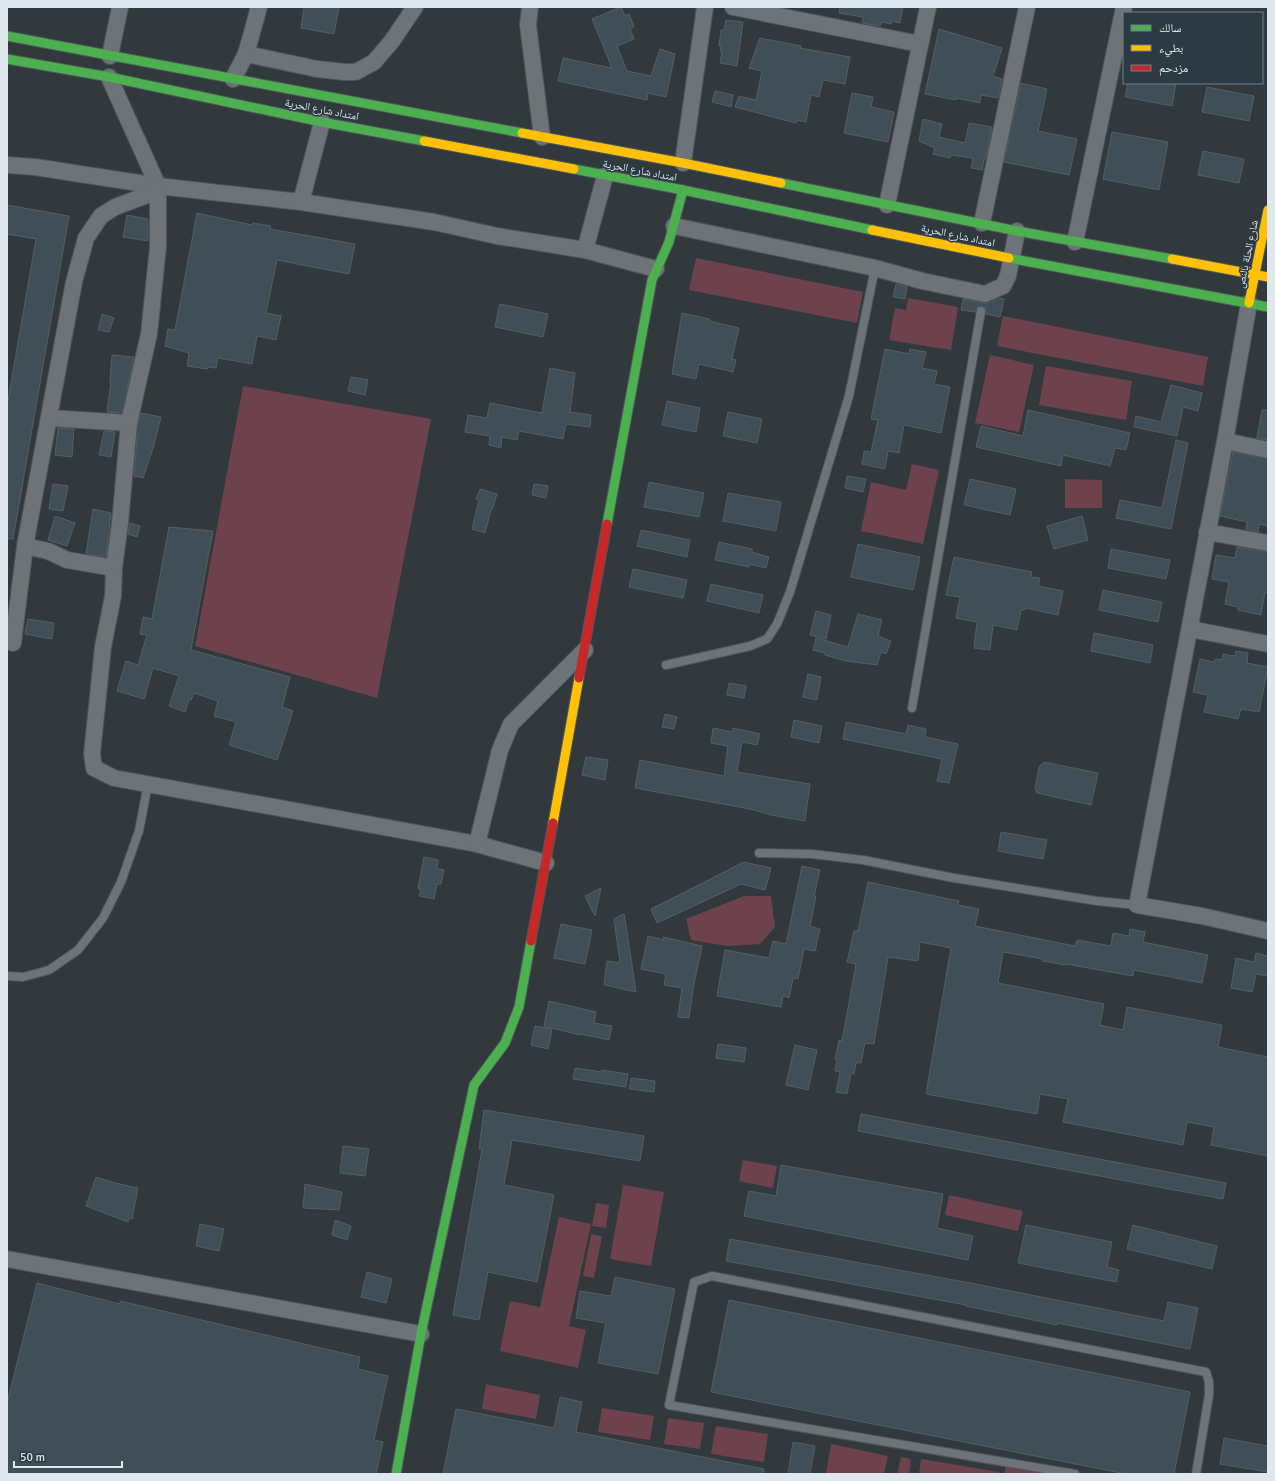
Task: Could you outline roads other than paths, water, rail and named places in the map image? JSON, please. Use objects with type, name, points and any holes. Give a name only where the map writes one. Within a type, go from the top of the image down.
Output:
[{"type":"main road","name":"امتداد شارع الحرية","points":[[7,36],[305,93],[362,107],[542,137],[683,163],[1017,231],[1268,277]]},
{"type":"main road","name":"امتداد شارع الحرية","points":[[7,59],[109,77],[322,122],[359,126],[683,190],[1012,258],[1268,307]]},
{"type":"main road","points":[[396,1474],[421,1334],[474,1084],[505,1043],[519,1007],[584,650],[656,269],[669,242],[683,190]]},
{"type":"main road","name":"شارع الحلة بالنص","points":[[1249,303],[1268,210]]},
{"type":"street","points":[[110,56],[120,7]]},
{"type":"street","points":[[233,79],[246,54],[259,7]]},
{"type":"street","points":[[246,54],[317,69],[356,72],[374,62],[392,41],[415,7]]},
{"type":"street","points":[[530,7],[528,24],[542,137]]},
{"type":"street","points":[[683,163],[705,7]]},
{"type":"street","points":[[733,7],[920,44]]},
{"type":"street","points":[[887,205],[928,7]]},
{"type":"street","points":[[982,223],[1027,7]]},
{"type":"street","points":[[1075,242],[1124,7]]},
{"type":"street","points":[[305,93],[317,69]]},
{"type":"street","points":[[109,77],[158,188],[158,246],[149,334],[129,423],[112,596],[103,647],[92,754],[94,768],[114,778],[477,844],[546,862]]},
{"type":"street","points":[[301,202],[322,122]]},
{"type":"street","points":[[7,165],[35,167],[158,188],[301,202],[434,222],[497,236],[585,250],[656,269]]},
{"type":"street","points":[[585,250],[606,176]]},
{"type":"street","points":[[13,643],[25,546],[74,282],[86,238],[100,216],[115,206],[158,188]]},
{"type":"street","points":[[674,226],[876,268],[984,294],[1003,286],[1008,276],[1017,231]]},
{"type":"street","points":[[1249,303],[1225,441],[1137,905],[1202,916],[1268,931]]},
{"type":"street","points":[[49,418],[129,423]]},
{"type":"street","points":[[1225,441],[1268,450]]},
{"type":"street","points":[[1207,532],[1268,543]]},
{"type":"street","points":[[25,546],[48,551],[67,560],[114,568]]},
{"type":"street","points":[[1190,629],[1268,644]]},
{"type":"street","points":[[477,844],[500,750],[511,724],[584,650]]},
{"type":"street","points":[[7,1260],[421,1334]]},
{"type":"lane","points":[[666,665],[750,646],[767,639],[777,624],[790,592],[849,396],[876,268]]},
{"type":"lane","points":[[912,708],[981,311]]},
{"type":"lane","points":[[7,976],[23,977],[49,970],[78,950],[103,918],[121,882],[139,831],[148,784]]},
{"type":"lane","points":[[759,854],[812,854],[863,860],[954,878],[1097,901],[1137,905]]},
{"type":"lane","points":[[1075,1474],[669,1405],[694,1282],[712,1276],[718,1277],[1206,1372],[1209,1382],[1209,1395],[1196,1474]]}]
